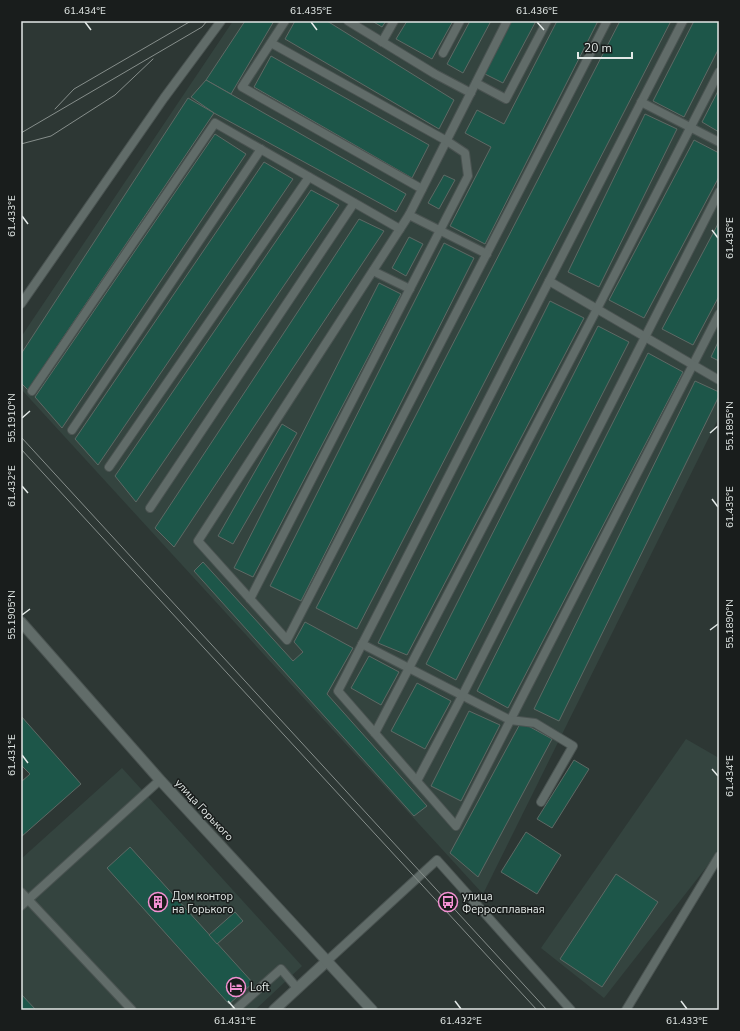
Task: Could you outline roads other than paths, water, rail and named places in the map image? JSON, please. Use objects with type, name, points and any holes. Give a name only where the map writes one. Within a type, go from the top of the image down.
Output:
[{"type":"street","name":"улица Горького","points":[[21,622],[160,780],[372,1010]]},
{"type":"street","points":[[274,1010],[327,961]]},
{"type":"lane","points":[[21,304],[164,98],[221,21]]},
{"type":"lane","points":[[285,21],[242,87],[422,189]]},
{"type":"lane","points":[[348,21],[471,94]]},
{"type":"lane","points":[[382,42],[394,21]]},
{"type":"lane","points":[[443,53],[460,21]]},
{"type":"lane","points":[[507,21],[409,215],[198,541],[287,640],[607,21]]},
{"type":"lane","points":[[476,83],[506,99],[547,21]]},
{"type":"lane","points":[[683,21],[338,691],[456,826],[719,314]]},
{"type":"lane","points":[[250,600],[468,176],[466,153],[271,43]]},
{"type":"lane","points":[[375,733],[719,72]]},
{"type":"lane","points":[[642,102],[719,142]]},
{"type":"lane","points":[[32,392],[215,123],[400,229]]},
{"type":"lane","points":[[72,430],[261,149]]},
{"type":"lane","points":[[109,467],[309,177]]},
{"type":"lane","points":[[417,781],[462,696],[644,336],[719,192]]},
{"type":"lane","points":[[150,508],[354,203]]},
{"type":"lane","points":[[409,215],[487,254]]},
{"type":"lane","points":[[373,271],[410,289]]},
{"type":"lane","points":[[549,281],[719,380]]},
{"type":"lane","points":[[362,644],[510,720],[535,723],[573,746],[540,802]]},
{"type":"lane","points":[[21,906],[160,780]]},
{"type":"lane","points":[[626,1010],[719,856]]},
{"type":"lane","points":[[327,961],[437,860],[572,1010]]},
{"type":"lane","points":[[21,892],[132,1010]]},
{"type":"lane","points":[[235,1010],[281,969],[297,988]]},
{"type":"tram line","points":[[55,109],[74,89],[191,21]]},
{"type":"tram line","points":[[21,133],[202,27],[207,21]]},
{"type":"tram line","points":[[21,144],[51,136],[115,95],[153,59]]},
{"type":"tram line","points":[[21,437],[547,1010]]},
{"type":"tram line","points":[[21,449],[537,1010]]},
{"type":"place","name":"Дом контор на Горького","points":[[158,902]]},
{"type":"place","name":"улица Ферросплавная","points":[[448,902]]},
{"type":"place","name":"Loft","points":[[236,987]]}]
